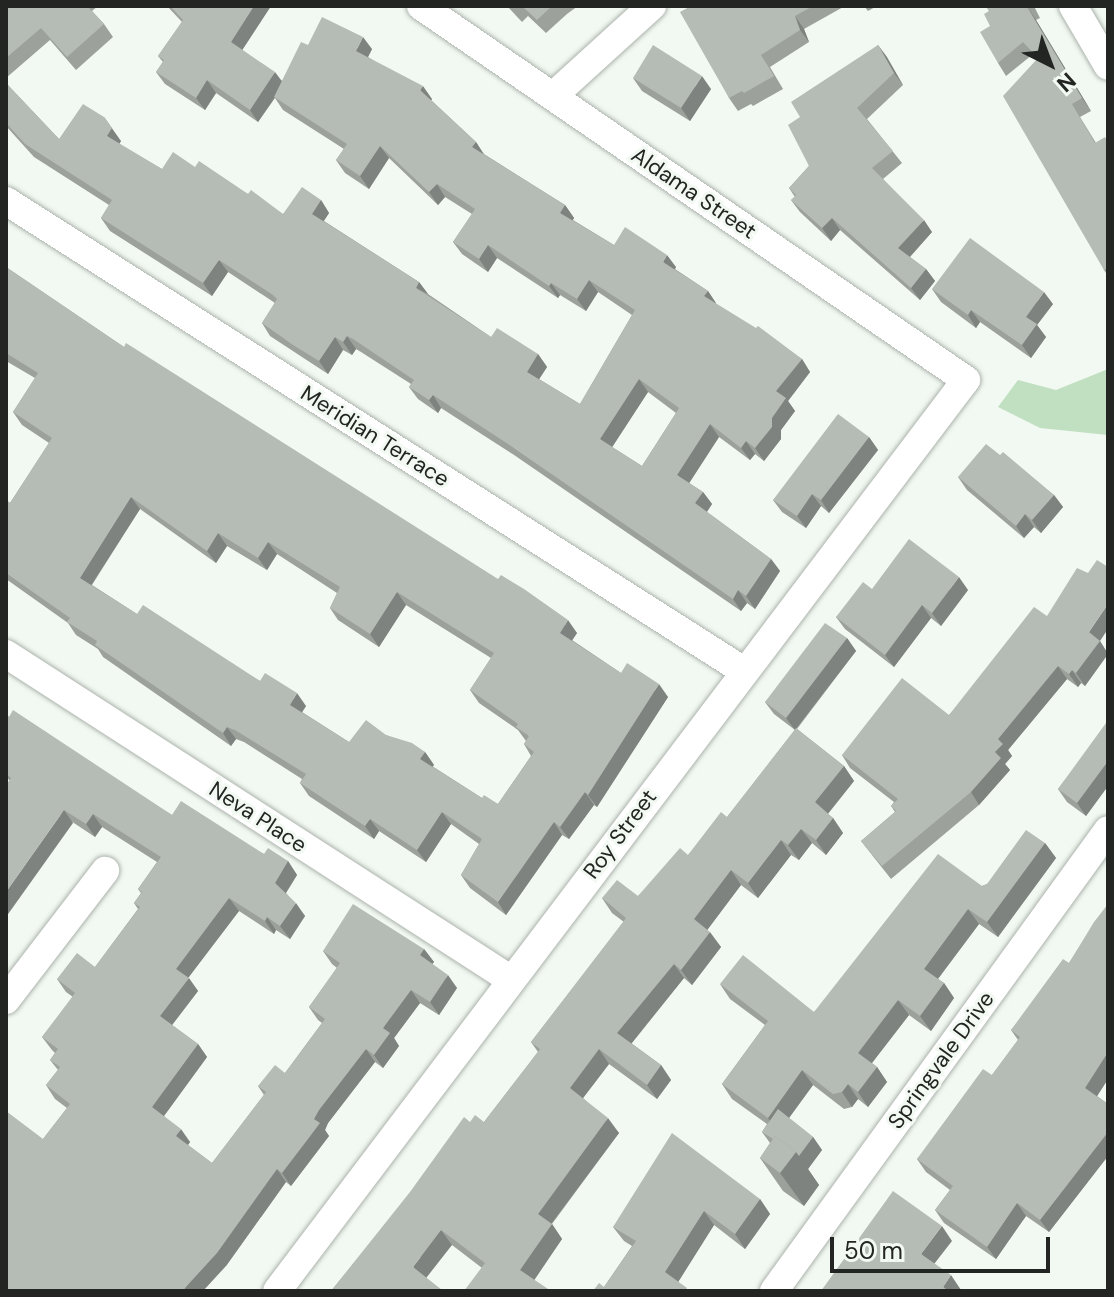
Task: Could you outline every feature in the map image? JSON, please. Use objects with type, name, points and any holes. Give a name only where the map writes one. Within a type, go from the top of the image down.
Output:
[{"type":"street","name":"Aldama Street","points":[[421,6],[966,380]]},
{"type":"street","points":[[553,96],[652,6]]},
{"type":"street","points":[[1073,6],[1108,66]]},
{"type":"street","name":"Meridian Terrace","points":[[6,201],[744,671]]},
{"type":"street","name":"Roy Street","points":[[277,1291],[966,380]]},
{"type":"street","name":"Neva Place","points":[[6,654],[510,979]]},
{"type":"street","name":"Springvale Drive","points":[[774,1291],[1108,830]]},
{"type":"street","points":[[6,1000],[105,871]]},
{"type":"green space","points":[[1108,369],[1108,435],[1040,428],[998,407],[1018,380],[1056,390]]},
{"type":"building","points":[[6,6],[87,6],[104,24],[67,57],[41,28],[6,58]]},
{"type":"building","points":[[170,6],[254,6],[231,42],[275,72],[250,110],[207,80],[196,98],[156,72],[164,60],[158,56],[183,20]]},
{"type":"building","points":[[522,6],[552,6],[537,20]]},
{"type":"building","points":[[691,6],[813,6],[795,16],[800,30],[761,55],[774,76],[729,98],[680,12]]},
{"type":"building","points":[[986,6],[1030,6],[1027,7],[1082,98],[1072,104],[1095,143],[1105,137],[1108,142],[1108,267],[1104,270],[1003,96],[1038,58],[1023,42],[998,63],[980,32],[990,26],[984,14],[989,11]]},
{"type":"building","points":[[322,17],[363,37],[356,51],[423,86],[420,90],[476,142],[472,147],[565,205],[560,213],[614,245],[625,227],[667,255],[663,262],[708,291],[704,296],[756,328],[758,326],[802,359],[776,391],[786,398],[772,418],[772,427],[755,448],[746,441],[741,448],[710,424],[677,475],[703,492],[695,503],[771,559],[746,596],[738,590],[733,599],[508,444],[433,395],[429,400],[409,387],[414,380],[353,339],[347,336],[343,342],[335,337],[319,361],[293,345],[262,323],[277,299],[273,295],[219,260],[203,283],[101,218],[112,200],[25,144],[6,123],[6,83],[59,139],[83,104],[104,117],[112,128],[107,136],[162,169],[173,152],[195,167],[199,161],[248,194],[251,190],[283,214],[302,187],[321,200],[312,214],[419,282],[416,288],[491,337],[497,328],[538,354],[527,372],[580,404],[635,310],[589,280],[577,299],[551,283],[549,286],[488,245],[479,259],[453,242],[475,209],[437,184],[429,192],[380,146],[360,176],[336,160],[347,144],[274,97],[301,42],[308,45]],"holes":[[[639,379],[679,408],[642,466],[600,439]]]},
{"type":"building","points":[[653,45],[702,76],[681,108],[633,78]]},
{"type":"building","points":[[878,45],[894,73],[857,108],[893,151],[872,168],[924,220],[898,248],[926,269],[911,288],[832,218],[822,228],[791,200],[796,195],[789,188],[809,166],[788,125],[800,117],[791,102]]},
{"type":"building","points":[[970,238],[1044,292],[1026,317],[1037,324],[1022,345],[971,310],[968,315],[932,289]]},
{"type":"building","points":[[6,267],[124,347],[126,343],[498,579],[501,575],[524,589],[568,620],[560,633],[621,673],[627,663],[659,684],[588,795],[585,792],[560,827],[554,822],[498,902],[461,875],[482,839],[442,812],[417,850],[370,819],[365,826],[300,783],[306,774],[235,730],[227,727],[223,733],[95,645],[97,641],[67,622],[70,618],[6,573],[6,500],[10,503],[52,438],[13,412],[38,373],[6,353]],"holes":[[[131,497],[207,551],[218,533],[258,558],[268,542],[340,587],[330,608],[370,634],[397,592],[494,653],[470,690],[518,724],[516,727],[529,736],[524,744],[534,752],[498,804],[484,795],[482,798],[420,759],[425,752],[412,743],[386,735],[366,720],[349,742],[290,705],[297,693],[265,673],[260,681],[143,605],[137,614],[80,578]]]},
{"type":"building","points":[[838,414],[869,437],[821,500],[812,494],[797,516],[773,500]]},
{"type":"building","points":[[986,444],[1000,455],[1003,452],[1054,495],[1032,520],[1025,514],[1016,526],[958,477]]},
{"type":"building","points":[[909,539],[959,577],[932,613],[922,605],[885,655],[836,617],[863,582],[872,589]]},
{"type":"building","points":[[1097,560],[1108,567],[1108,604],[1089,632],[1100,641],[1076,673],[1072,670],[1069,674],[1058,666],[998,739],[1003,744],[995,752],[1001,758],[971,792],[882,866],[861,841],[896,811],[891,806],[898,799],[842,755],[902,678],[949,715],[1034,607],[1047,616],[1077,568],[1088,573]]},
{"type":"building","points":[[825,623],[847,638],[786,718],[765,702]]},
{"type":"building","points":[[13,710],[172,815],[181,801],[264,854],[268,848],[288,861],[275,883],[296,903],[280,926],[267,917],[265,921],[229,898],[176,969],[189,978],[160,1016],[198,1044],[152,1107],[181,1129],[176,1136],[212,1163],[266,1092],[258,1086],[275,1065],[285,1073],[325,1019],[309,1007],[340,963],[323,951],[353,904],[424,949],[420,955],[448,975],[430,1002],[411,990],[383,1028],[390,1033],[374,1055],[366,1049],[319,1110],[314,1119],[320,1123],[282,1173],[277,1169],[217,1253],[184,1289],[186,1291],[6,1291],[6,1111],[43,1139],[70,1104],[46,1085],[60,1067],[50,1060],[58,1049],[42,1037],[75,993],[57,979],[77,953],[95,967],[140,907],[134,903],[142,892],[138,889],[161,857],[93,814],[86,824],[64,810],[6,892],[6,785],[11,778],[6,774],[6,715],[9,717]]},
{"type":"building","points":[[1106,723],[1108,761],[1077,803],[1058,789]]},
{"type":"building","points":[[796,728],[844,766],[815,802],[833,818],[816,840],[801,829],[788,845],[781,840],[748,883],[731,870],[694,919],[710,932],[681,970],[674,964],[617,1033],[661,1065],[647,1085],[599,1049],[570,1088],[608,1118],[538,1214],[552,1224],[520,1270],[551,1291],[464,1291],[485,1263],[441,1230],[413,1267],[441,1291],[331,1291],[410,1192],[464,1117],[470,1122],[475,1115],[484,1122],[540,1049],[531,1042],[626,918],[602,898],[617,880],[638,896],[680,848],[688,855],[721,812],[727,817]]},
{"type":"building","points":[[1026,830],[1045,843],[987,922],[968,909],[924,969],[944,983],[920,1016],[898,1000],[858,1053],[877,1067],[858,1092],[848,1084],[842,1092],[833,1094],[802,1070],[768,1118],[722,1084],[768,1021],[720,984],[743,955],[814,1012],[938,854],[982,886],[987,884]]},
{"type":"building","points":[[1108,904],[1108,1052],[1085,1088],[1108,1104],[1108,1132],[1040,1220],[1017,1203],[987,1247],[935,1210],[953,1186],[917,1159],[983,1069],[992,1075],[1020,1037],[1011,1030],[1063,959],[1069,963]]},
{"type":"building","points":[[778,1109],[813,1137],[799,1156],[775,1136],[773,1139],[762,1132]]},
{"type":"building","points":[[672,1133],[760,1199],[735,1234],[704,1211],[665,1272],[687,1288],[685,1291],[593,1291],[599,1283],[604,1287],[636,1241],[613,1227]]},
{"type":"building","points":[[775,1136],[796,1152],[780,1173],[760,1158]]},
{"type":"building","points":[[893,1191],[942,1226],[921,1254],[951,1275],[943,1287],[949,1291],[821,1291]]}]
